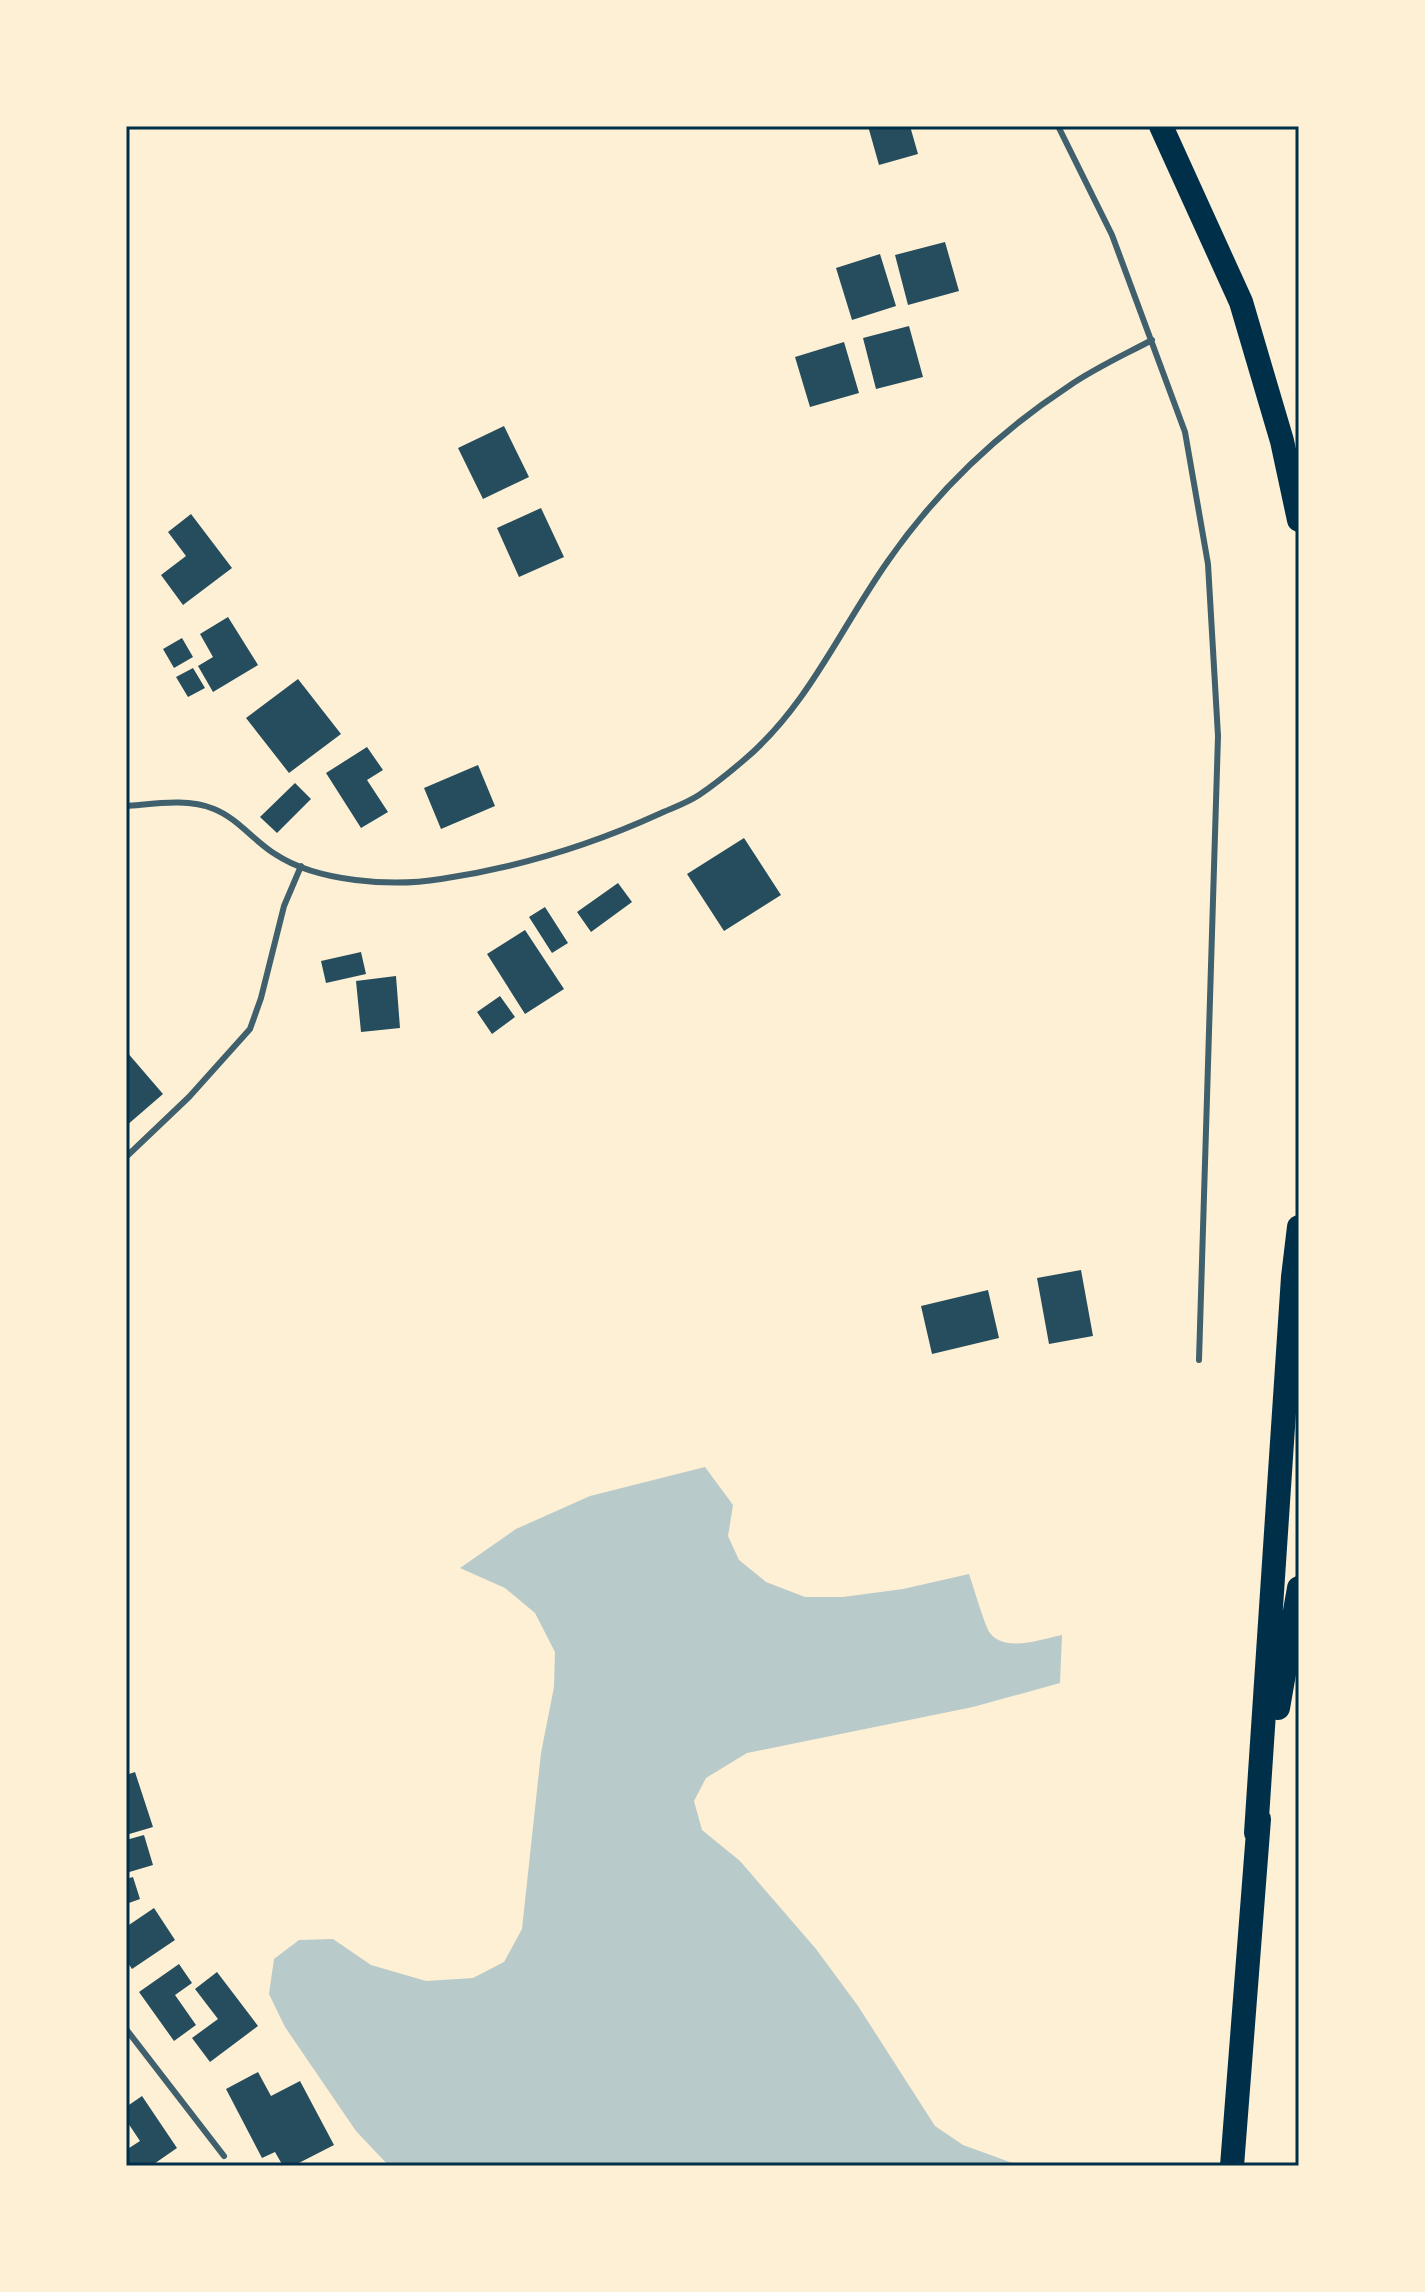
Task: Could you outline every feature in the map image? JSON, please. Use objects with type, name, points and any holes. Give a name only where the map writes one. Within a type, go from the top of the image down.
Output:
[{"type":"highway","points":[[1161,126],[1241,302],[1282,441],[1299,520]]},
{"type":"highway","points":[[1232,2166],[1293,1277],[1299,1227]]},
{"type":"highway","points":[[1256,1833],[1299,1588]]},
{"type":"lane","points":[[1058,126],[1112,235],[1185,432],[1208,564],[1218,736],[1199,1360]]},
{"type":"lane","points":[[126,806],[191,803],[215,809],[276,855],[324,875],[379,882],[438,880],[520,863],[627,828],[697,796],[745,760],[784,721],[813,682],[889,559],[951,485],[1020,421],[1071,384],[1152,340]]},
{"type":"lane","points":[[126,1157],[189,1097],[250,1029],[284,906],[301,866]]},
{"type":"lane","points":[[126,2029],[224,2156]]},
{"type":"shaded area","points":[[705,1467],[733,1505],[728,1536],[739,1560],[766,1582],[805,1597],[843,1597],[903,1589],[969,1574],[988,1629],[997,1639],[1024,1643],[1062,1635],[1060,1683],[973,1707],[747,1753],[706,1778],[694,1801],[702,1830],[740,1861],[816,1949],[858,2006],[935,2126],[963,2145],[1021,2166],[389,2166],[356,2131],[285,2027],[269,1994],[274,1959],[299,1940],[333,1939],[371,1965],[426,1981],[473,1978],[504,1962],[522,1929],[541,1753],[554,1687],[555,1652],[535,1613],[505,1588],[460,1568],[516,1529],[590,1496]]},
{"type":"building","points":[[868,126],[910,126],[918,154],[879,165]]},
{"type":"building","points":[[945,242],[959,291],[908,305],[895,255]]},
{"type":"building","points":[[880,254],[896,306],[852,320],[836,268]]},
{"type":"building","points":[[909,326],[923,377],[876,389],[863,338]]},
{"type":"building","points":[[844,342],[859,393],[810,407],[795,357]]},
{"type":"building","points":[[504,426],[529,477],[483,499],[458,448]]},
{"type":"building","points":[[541,508],[564,557],[519,577],[497,528]]},
{"type":"building","points":[[191,514],[232,568],[183,605],[161,575],[186,556],[168,532]]},
{"type":"building","points":[[228,617],[258,665],[213,692],[198,666],[213,657],[200,634]]},
{"type":"building","points":[[182,638],[193,657],[174,668],[163,649]]},
{"type":"building","points":[[193,668],[205,688],[188,697],[176,677]]},
{"type":"building","points":[[298,679],[341,734],[289,773],[246,718]]},
{"type":"building","points":[[367,747],[383,770],[367,780],[388,812],[361,828],[326,773]]},
{"type":"building","points":[[478,765],[495,806],[441,829],[424,788]]},
{"type":"building","points":[[295,783],[311,799],[277,833],[260,817]]},
{"type":"building","points":[[744,838],[781,895],[724,931],[687,874]]},
{"type":"building","points":[[618,883],[632,902],[591,932],[577,912]]},
{"type":"building","points":[[545,907],[568,943],[552,953],[529,917]]},
{"type":"building","points":[[525,930],[564,989],[525,1014],[487,954]]},
{"type":"building","points":[[361,952],[366,974],[326,983],[321,961]]},
{"type":"building","points":[[396,976],[400,1028],[361,1032],[356,981]]},
{"type":"building","points":[[500,996],[515,1017],[492,1034],[477,1012]]},
{"type":"building","points":[[126,1051],[163,1094],[126,1126]]},
{"type":"building","points":[[1081,1270],[1093,1336],[1049,1344],[1037,1278]]},
{"type":"building","points":[[988,1290],[999,1338],[932,1354],[921,1306]]},
{"type":"building","points":[[135,1772],[153,1827],[126,1835],[126,1775]]},
{"type":"building","points":[[144,1835],[153,1865],[126,1873],[126,1840]]},
{"type":"building","points":[[133,1877],[140,1899],[126,1904],[126,1879]]},
{"type":"building","points":[[154,1908],[175,1940],[132,1969],[126,1960],[126,1927]]},
{"type":"building","points":[[179,1964],[192,1983],[175,1995],[196,2025],[174,2041],[139,1992]]},
{"type":"building","points":[[217,1972],[258,2026],[210,2062],[192,2038],[218,2019],[195,1989]]},
{"type":"building","points":[[258,2072],[271,2096],[300,2081],[334,2145],[293,2166],[283,2166],[275,2152],[262,2158],[226,2089]]},
{"type":"building","points":[[142,2096],[177,2148],[151,2166],[126,2166],[126,2150],[140,2141],[126,2120],[126,2107]]}]
